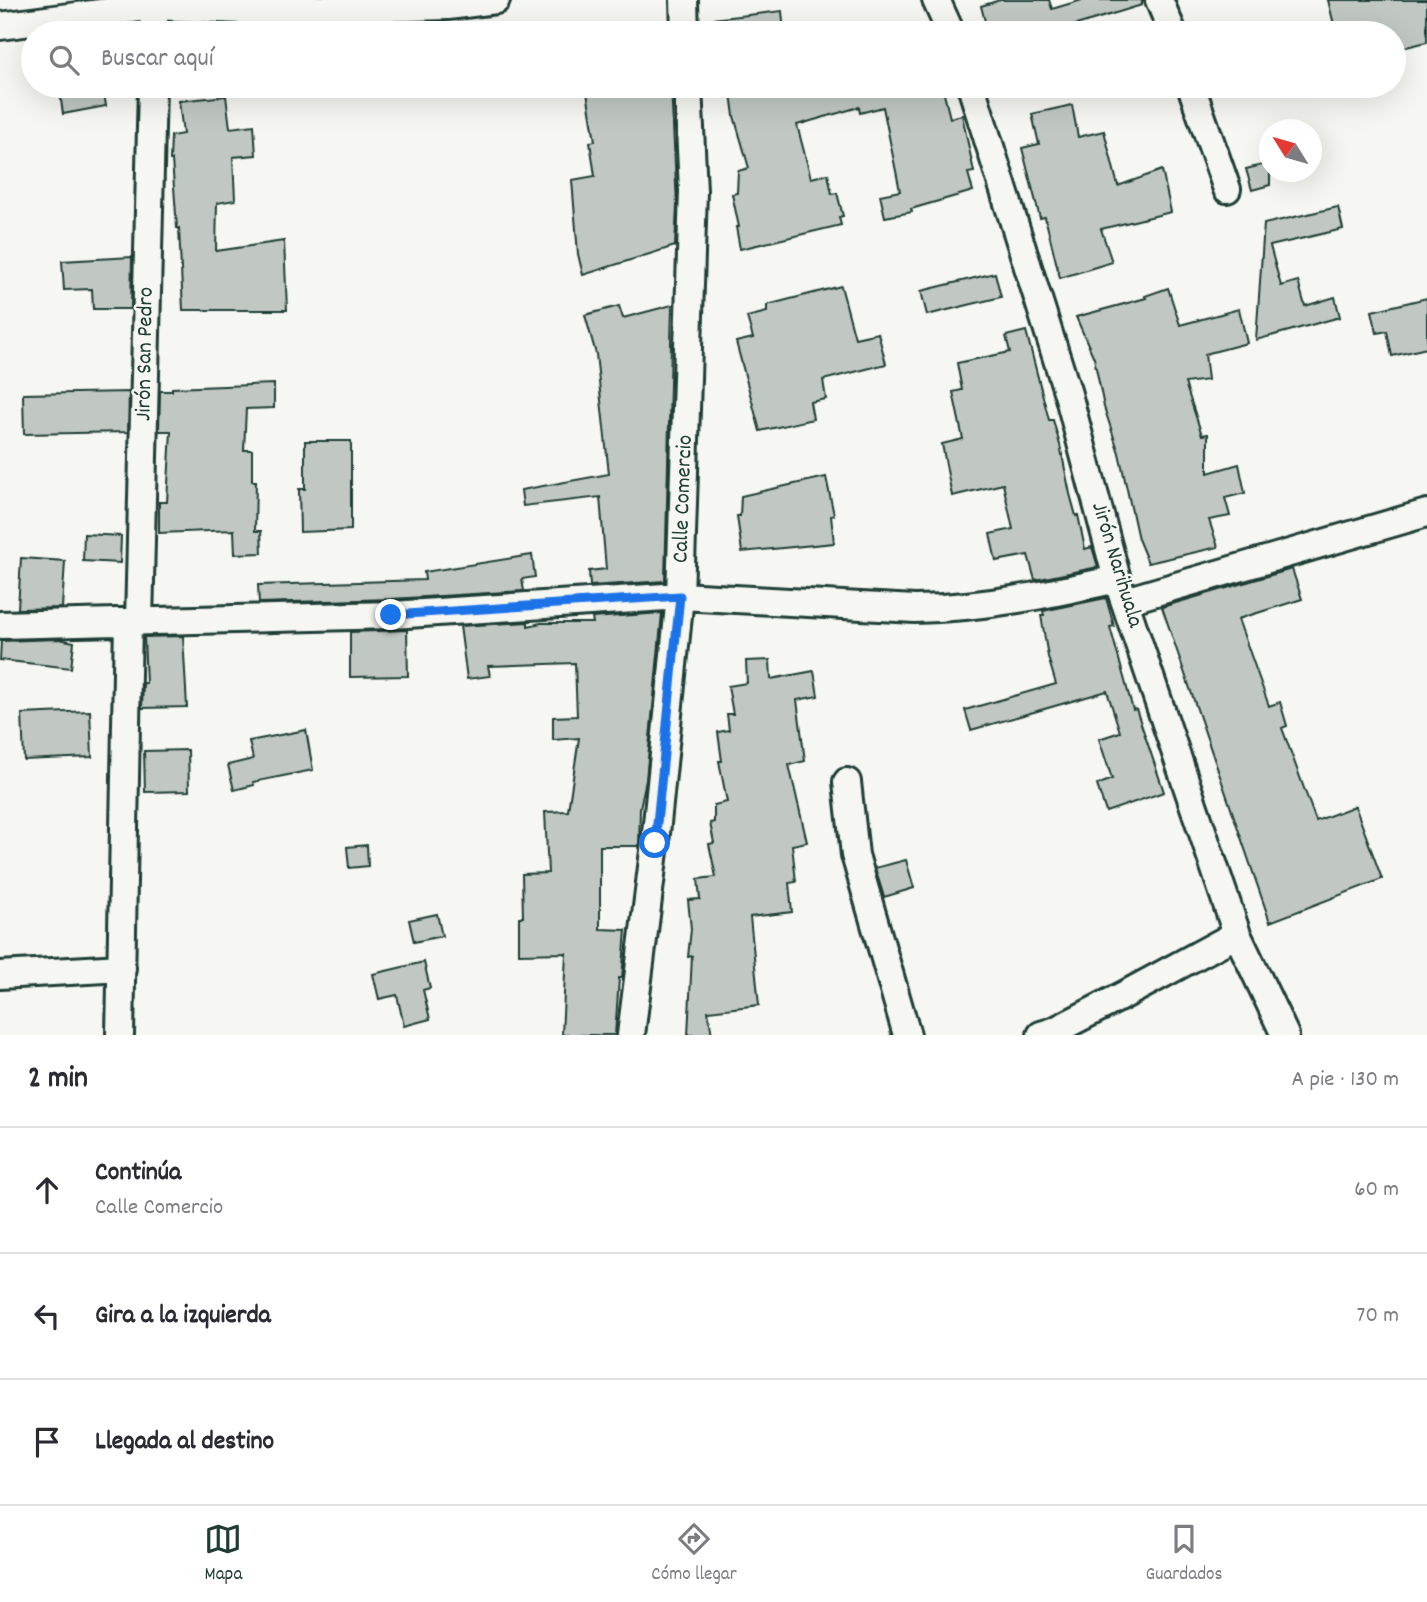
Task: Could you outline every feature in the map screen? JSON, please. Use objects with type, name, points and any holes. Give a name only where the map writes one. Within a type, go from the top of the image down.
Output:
[{"type":"street","points":[[33,21],[154,3],[261,11],[448,6],[496,0]]},
{"type":"street","points":[[684,0],[685,21]]},
{"type":"street","points":[[936,0],[946,21]]},
{"type":"street","points":[[1159,0],[1168,21]]},
{"type":"street","points":[[154,3],[154,21]]},
{"type":"street","points":[[0,26],[21,23]]},
{"type":"street","name":"Jirón San Pedro","points":[[120,1035],[152,98]]},
{"type":"street","name":"Calle Comercio","points":[[631,1035],[680,596],[693,204],[689,98]]},
{"type":"street","name":"Jirón Narihuala","points":[[975,98],[1068,394],[1121,590],[1237,934],[1285,1035]]},
{"type":"street","points":[[1195,98],[1227,189]]},
{"type":"street","points":[[0,625],[391,615],[680,596],[915,609],[947,608],[1121,590],[1427,513]]},
{"type":"street","points":[[847,782],[855,855],[907,1035]]},
{"type":"street","points":[[1041,1035],[1124,995],[1237,934]]},
{"type":"street","points":[[0,975],[122,968]]},
{"type":"building","points":[[1000,0],[1049,0],[1052,9],[1082,0],[1142,0],[1142,5],[1089,21],[985,21],[981,6]]},
{"type":"building","points":[[1328,0],[1427,0],[1427,42],[1406,47],[1406,21],[1333,21]]},
{"type":"building","points":[[782,11],[783,21],[713,21]]},
{"type":"building","points":[[61,98],[105,98],[106,106],[63,114]]},
{"type":"building","points":[[226,98],[230,128],[254,125],[256,155],[233,157],[235,200],[217,203],[216,251],[284,241],[287,310],[183,310],[179,228],[170,160],[171,136],[183,134],[179,101]]},
{"type":"building","points":[[588,98],[672,98],[677,205],[675,246],[583,275],[578,254],[572,180],[595,176],[590,142],[595,141]]},
{"type":"building","points":[[732,98],[945,98],[950,118],[962,115],[974,172],[968,173],[973,191],[911,209],[912,212],[885,217],[880,195],[900,191],[883,107],[860,113],[859,107],[797,125],[811,178],[828,174],[832,194],[837,193],[843,216],[839,217],[841,225],[740,249],[736,227],[739,227],[732,194],[737,193],[738,171],[749,168]]},
{"type":"building","points":[[1072,105],[1078,137],[1104,131],[1118,186],[1162,170],[1171,212],[1101,229],[1112,262],[1060,278],[1045,217],[1040,218],[1022,148],[1039,144],[1032,114]]},
{"type":"building","points":[[1259,166],[1259,182],[1270,182],[1270,185],[1252,190],[1246,169]]},
{"type":"building","points":[[1338,207],[1343,229],[1270,246],[1281,286],[1298,281],[1305,306],[1335,297],[1340,317],[1256,340],[1264,224]]},
{"type":"building","points":[[132,257],[131,309],[93,309],[92,289],[64,290],[62,261]]},
{"type":"building","points":[[995,273],[1001,297],[927,315],[921,291]]},
{"type":"building","points":[[841,286],[855,338],[878,333],[886,364],[823,380],[826,399],[810,402],[813,419],[760,431],[736,342],[753,338],[747,317],[767,312],[767,305]]},
{"type":"building","points":[[1168,288],[1180,325],[1239,309],[1247,343],[1205,354],[1208,380],[1185,383],[1202,435],[1208,434],[1208,473],[1239,464],[1245,493],[1225,498],[1230,516],[1209,520],[1218,547],[1148,563],[1138,539],[1094,358],[1076,317],[1146,298],[1145,296]]},
{"type":"building","points":[[1427,298],[1427,348],[1392,356],[1387,331],[1377,333],[1372,311]]},
{"type":"building","points":[[672,305],[665,581],[590,586],[589,571],[606,569],[600,497],[523,506],[521,490],[609,474],[596,354],[585,315],[619,306],[623,318]]},
{"type":"building","points":[[1026,331],[1049,420],[1053,420],[1060,445],[1085,549],[1092,547],[1098,567],[1035,580],[1028,555],[996,561],[990,534],[1013,529],[1003,484],[952,496],[942,444],[963,439],[953,392],[962,390],[957,363],[1010,352],[1006,336]]},
{"type":"building","points":[[274,384],[274,408],[246,409],[244,450],[252,450],[252,481],[256,481],[255,531],[261,531],[262,553],[235,554],[234,530],[159,533],[159,502],[167,502],[171,431],[159,431],[160,391],[172,391],[172,388]]},
{"type":"building","points":[[129,392],[128,432],[24,434],[23,394]]},
{"type":"building","points":[[305,441],[351,441],[351,530],[300,532],[299,489],[305,489]]},
{"type":"building","points":[[826,477],[834,515],[831,516],[834,543],[742,552],[737,516],[740,516],[741,496]]},
{"type":"building","points":[[84,534],[121,536],[120,563],[83,561]]},
{"type":"building","points":[[532,555],[535,577],[522,579],[524,591],[259,603],[258,585],[425,580],[424,572]]},
{"type":"building","points":[[21,558],[65,561],[62,608],[18,609]]},
{"type":"building","points":[[1292,569],[1302,599],[1238,619],[1269,706],[1280,702],[1287,726],[1282,728],[1316,821],[1355,806],[1382,879],[1270,922],[1162,607]]},
{"type":"building","points":[[1106,598],[1114,626],[1110,627],[1133,710],[1136,709],[1164,792],[1106,812],[1097,785],[1112,779],[1099,739],[1120,732],[1107,691],[971,730],[965,710],[1056,684],[1048,657],[1041,615],[1044,615],[1043,611]]},
{"type":"building","points":[[662,613],[646,780],[640,808],[639,846],[600,846],[600,929],[626,930],[615,1035],[562,1035],[566,953],[519,954],[519,917],[523,917],[522,874],[548,873],[545,812],[568,811],[579,738],[553,740],[553,717],[577,716],[575,663],[488,666],[490,676],[467,679],[460,626],[528,622],[528,626],[541,623],[593,623],[592,618]]},
{"type":"building","points":[[407,630],[408,676],[350,677],[350,632]]},
{"type":"building","points":[[183,636],[187,707],[142,708],[143,683],[146,683],[144,637]]},
{"type":"building","points":[[59,639],[74,642],[71,668],[0,660],[1,641]]},
{"type":"building","points":[[770,660],[771,679],[814,671],[818,696],[797,700],[805,761],[789,765],[807,842],[792,845],[796,882],[789,883],[792,912],[750,917],[759,1005],[708,1011],[712,1035],[688,1035],[692,956],[688,957],[691,929],[688,900],[700,899],[698,879],[716,877],[709,844],[714,843],[710,823],[714,822],[714,805],[727,802],[719,761],[722,761],[718,732],[729,730],[727,714],[733,714],[728,686],[747,683],[746,661]]},
{"type":"building","points":[[90,711],[92,757],[24,760],[22,714]]},
{"type":"building","points":[[306,730],[313,770],[253,782],[254,785],[234,790],[228,765],[253,759],[249,741]]},
{"type":"building","points":[[188,750],[189,791],[145,792],[144,751]]},
{"type":"building","points":[[367,845],[368,866],[349,868],[347,847]]},
{"type":"building","points":[[906,860],[914,888],[884,897],[875,868]]},
{"type":"building","points":[[437,914],[442,936],[414,942],[409,920]]},
{"type":"building","points":[[424,962],[430,988],[423,990],[430,1019],[404,1026],[397,995],[379,999],[373,974]]},
{"type":"route","points":[[391,615],[680,596],[655,843]]}]
